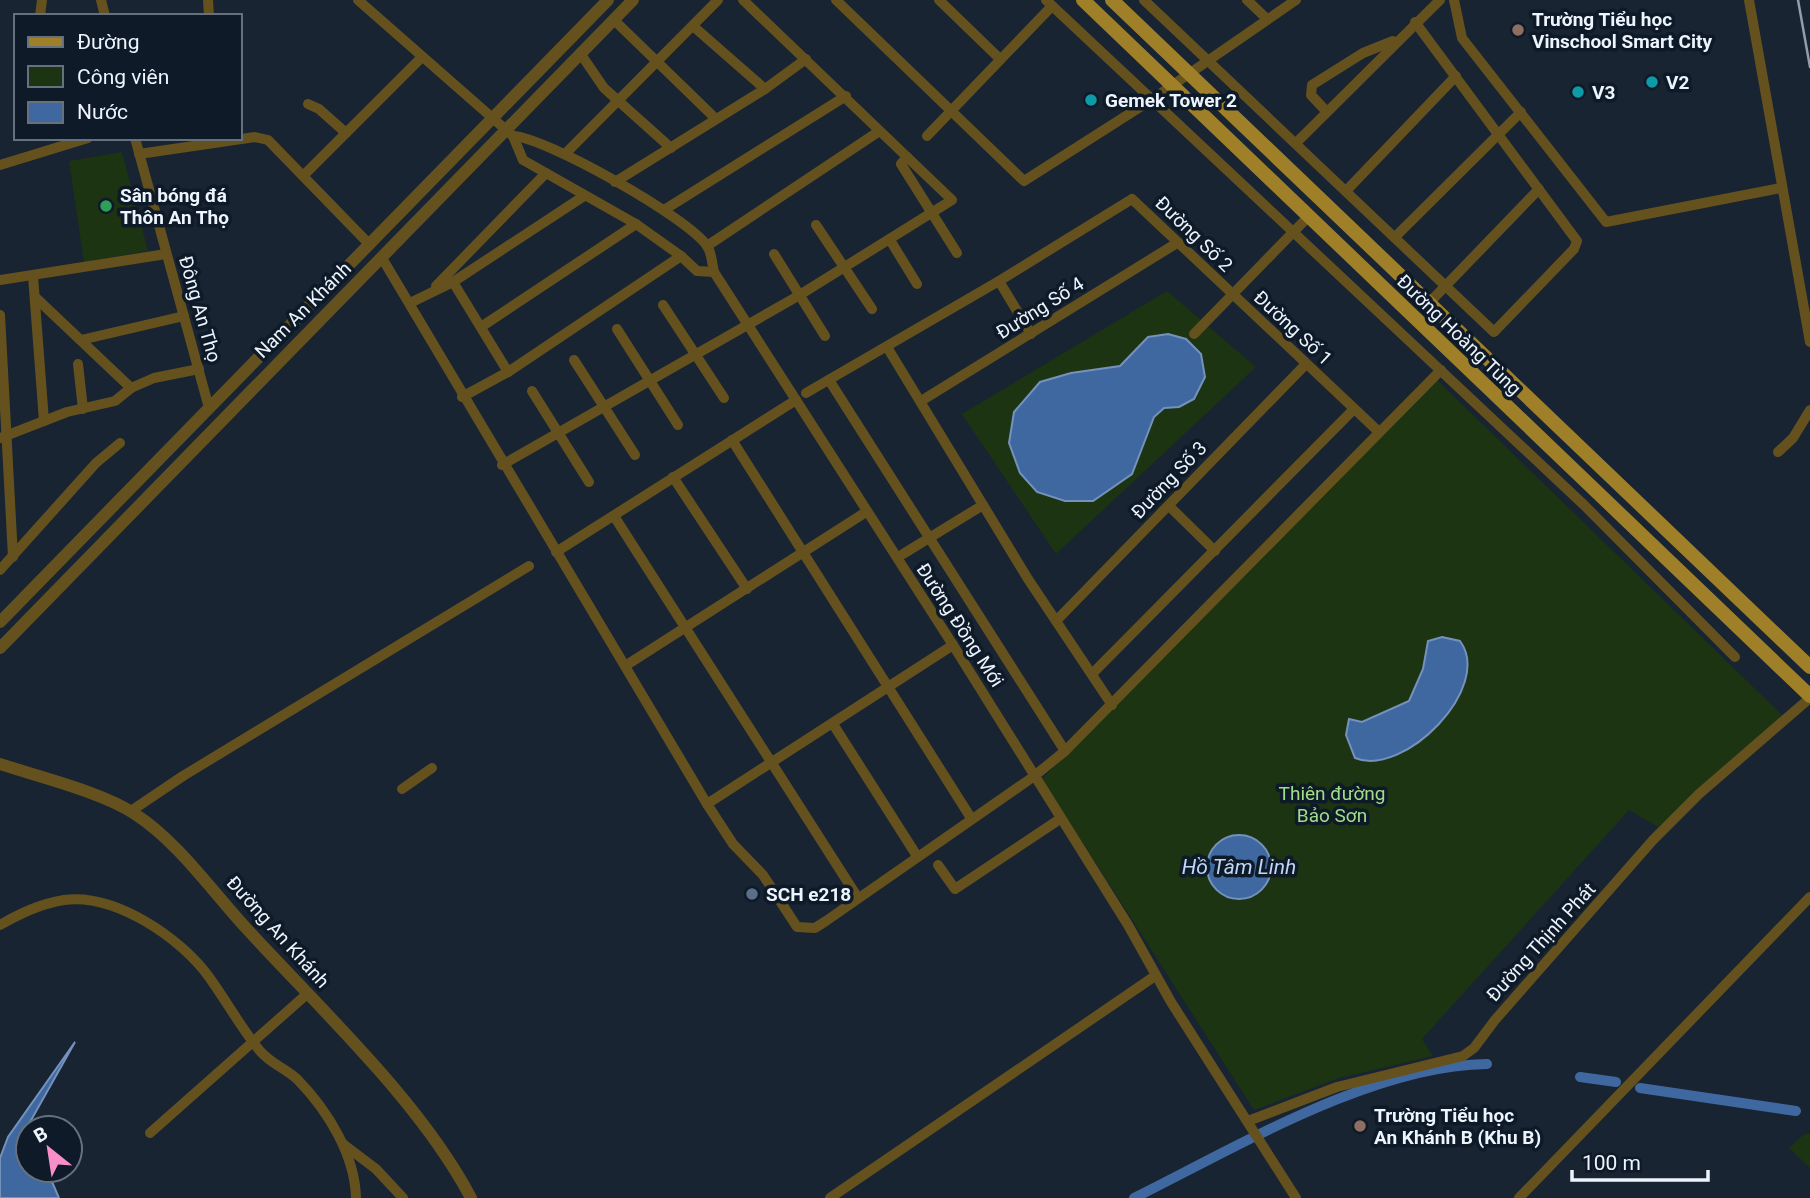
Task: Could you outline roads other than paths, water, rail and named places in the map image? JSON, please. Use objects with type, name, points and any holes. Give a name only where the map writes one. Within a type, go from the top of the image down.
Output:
[{"type":"main road","name":"Đường Hoàng Tùng","points":[[1083,0],[1810,697]]},
{"type":"main road","name":"Đường Hoàng Tùng","points":[[1112,0],[1810,667]]},
{"type":"main road","points":[[1618,513],[1632,497]]},
{"type":"main road","points":[[1749,638],[1763,622]]},
{"type":"street","points":[[358,0],[494,118],[509,133],[523,160],[636,224],[681,256],[696,271],[714,272]]},
{"type":"street","name":"Nam An Khánh","points":[[0,622],[608,0]]},
{"type":"street","name":"Nam An Khánh","points":[[0,648],[382,258],[509,133],[580,53],[633,0]]},
{"type":"street","points":[[565,154],[718,0]]},
{"type":"street","points":[[502,465],[798,296],[953,200],[878,132],[846,96],[743,0]]},
{"type":"street","points":[[836,0],[1024,181],[1151,100],[1296,0]]},
{"type":"street","points":[[939,0],[1000,59]]},
{"type":"street","points":[[1144,0],[1494,332],[1576,245],[1498,132],[1415,22]]},
{"type":"street","points":[[1247,0],[1266,19]]},
{"type":"street","points":[[1296,144],[1326,111],[1440,0]]},
{"type":"street","points":[[1454,0],[1462,38],[1606,222],[1781,188]]},
{"type":"street","points":[[1749,0],[1810,342]]},
{"type":"street","points":[[927,136],[1049,3],[1588,509],[1735,657]]},
{"type":"street","points":[[614,20],[716,119]]},
{"type":"street","points":[[693,26],[765,89]]},
{"type":"street","points":[[1326,111],[1311,95],[1312,85],[1363,53],[1398,39]]},
{"type":"street","points":[[580,53],[604,88],[671,148]]},
{"type":"street","points":[[303,176],[422,57]]},
{"type":"street","points":[[615,183],[765,89],[806,60]]},
{"type":"street","points":[[1346,191],[1456,76]]},
{"type":"street","points":[[664,211],[846,96]]},
{"type":"street","points":[[308,104],[346,133]]},
{"type":"street","points":[[1395,237],[1521,112]]},
{"type":"street","points":[[509,133],[537,140],[565,154],[664,211],[707,246],[878,132]]},
{"type":"street","points":[[242,138],[268,140],[370,245]]},
{"type":"street","points":[[0,165],[81,140]]},
{"type":"street","name":"Đông An Thọ","points":[[136,140],[209,408]]},
{"type":"street","points":[[139,154],[213,140]]},
{"type":"street","points":[[906,157],[901,164],[957,253]]},
{"type":"street","points":[[434,289],[546,173]]},
{"type":"street","points":[[1429,303],[1539,189]]},
{"type":"street","points":[[410,303],[453,282],[584,195]]},
{"type":"street","name":"Đường Số 2","points":[[999,281],[1132,199],[1232,295]]},
{"type":"street","name":"Đường Số 1","points":[[1308,216],[1232,295],[1379,432]]},
{"type":"street","points":[[481,327],[636,224]]},
{"type":"street","points":[[816,225],[872,309]]},
{"type":"street","points":[[890,240],[917,284]]},
{"type":"street","name":"Đường Số 4","points":[[921,401],[1177,243]]},
{"type":"street","name":"Đường Đồng Mới","points":[[707,246],[714,272],[953,645],[1128,925],[1155,976],[1296,1198]]},
{"type":"street","points":[[0,280],[166,254]]},
{"type":"street","points":[[774,254],[825,335]]},
{"type":"street","points":[[462,397],[508,372],[681,256]]},
{"type":"street","points":[[382,258],[502,465],[707,804],[733,844],[763,875],[797,927],[815,928],[1034,777],[1065,751],[1441,370]]},
{"type":"street","points":[[33,276],[44,421]]},
{"type":"street","points":[[806,393],[999,281],[1031,334]]},
{"type":"street","points":[[453,282],[508,372]]},
{"type":"street","points":[[1194,334],[1232,295]]},
{"type":"street","points":[[35,297],[131,388]]},
{"type":"street","points":[[663,305],[693,355],[724,398]]},
{"type":"street","points":[[0,315],[3,438],[13,557]]},
{"type":"street","points":[[81,340],[184,316]]},
{"type":"street","points":[[617,329],[678,425]]},
{"type":"street","points":[[887,347],[983,505],[1112,705]]},
{"type":"street","points":[[574,360],[635,455]]},
{"type":"street","points":[[78,364],[83,409]]},
{"type":"street","name":"Đường Số 3","points":[[1056,621],[1306,364]]},
{"type":"street","points":[[3,438],[44,421],[115,401],[131,388],[154,378],[199,369]]},
{"type":"street","points":[[829,380],[1065,751]]},
{"type":"street","points":[[532,391],[589,482]]},
{"type":"street","points":[[556,552],[796,400]]},
{"type":"street","points":[[209,408],[219,423]]},
{"type":"street","points":[[1092,674],[1354,409]]},
{"type":"street","points":[[1778,452],[1793,438],[1810,410]]},
{"type":"street","points":[[732,440],[971,818]]},
{"type":"street","points":[[0,570],[96,463],[120,443]]},
{"type":"street","points":[[673,477],[747,589]]},
{"type":"street","points":[[1588,509],[1600,496]]},
{"type":"street","points":[[903,554],[983,505]]},
{"type":"street","points":[[1169,506],[1215,551]]},
{"type":"street","points":[[625,666],[866,512]]},
{"type":"street","points":[[614,516],[858,898]]},
{"type":"street","points":[[131,811],[172,783],[529,566]]},
{"type":"street","points":[[707,804],[953,645]]},
{"type":"street","name":"Đường Thịnh Phát","points":[[1251,1125],[1335,1088],[1427,1071],[1463,1056],[1474,1048],[1495,1020],[1653,840],[1699,794],[1810,697]]},
{"type":"street","points":[[833,724],[917,856]]},
{"type":"street","name":"Đường An Khánh","points":[[0,764],[131,811],[146,822],[208,884],[422,1124],[458,1173],[471,1198]]},
{"type":"street","points":[[402,789],[432,768]]},
{"type":"street","points":[[938,866],[955,889],[1060,819]]},
{"type":"street","points":[[1519,1198],[1810,897]]},
{"type":"street","points":[[0,925],[31,908],[66,900],[80,900],[130,912],[174,939],[209,976],[233,1018],[263,1055],[298,1080],[342,1142],[376,1169],[402,1198]]},
{"type":"street","points":[[830,1198],[1155,976]]},
{"type":"street","points":[[150,1133],[307,994]]},
{"type":"street","points":[[342,1142],[355,1185],[356,1198]]},
{"type":"street","points":[[355,1185],[362,1171],[376,1169]]},
{"type":"water","points":[[1168,334],[1186,339],[1201,354],[1205,377],[1194,399],[1179,407],[1164,408],[1154,417],[1132,474],[1093,501],[1065,501],[1037,492],[1020,473],[1009,443],[1014,412],[1040,382],[1071,373],[1120,366],[1148,337]]},
{"type":"water","points":[[1442,637],[1460,641],[1467,660],[1465,681],[1455,704],[1439,724],[1419,742],[1397,755],[1375,761],[1355,758],[1346,735],[1349,719],[1362,722],[1409,701],[1423,669],[1428,641]]},
{"type":"water","name":"Hồ Tâm Linh","points":[[1239,835],[1251,837],[1262,844],[1269,855],[1269,879],[1262,890],[1251,897],[1239,899],[1227,897],[1216,890],[1209,879],[1207,867],[1209,855],[1216,844],[1227,837]]},
{"type":"water","points":[[75,1042],[34,1114],[24,1114]]},
{"type":"water","points":[[14,1128],[14,1184],[53,1184],[59,1198],[0,1198],[0,1158]]},
{"type":"waterway","points":[[1134,1198],[1260,1134],[1352,1094],[1398,1078],[1443,1068],[1487,1064]]},
{"type":"waterway","points":[[1580,1077],[1616,1082]]},
{"type":"waterway","points":[[1640,1088],[1796,1111]]},
{"type":"railway","points":[[1798,0],[1810,67]]},
{"type":"place","name":"Trường Tiểu học Vinschool Smart City","points":[[1518,30]]},
{"type":"place","name":"V2","points":[[1652,82]]},
{"type":"place","name":"V3","points":[[1578,92]]},
{"type":"place","name":"Gemek Tower 2","points":[[1091,100]]},
{"type":"place","name":"Sân bóng đá Thôn An Thọ","points":[[106,206]]},
{"type":"place","name":"SCH e218","points":[[752,894]]},
{"type":"place","name":"Trường Tiểu học An Khánh B (Khu B)","points":[[1360,1126]]},
{"type":"park label","name":"Thiên đường Bảo Sơn","points":[[1332,804]]}]
